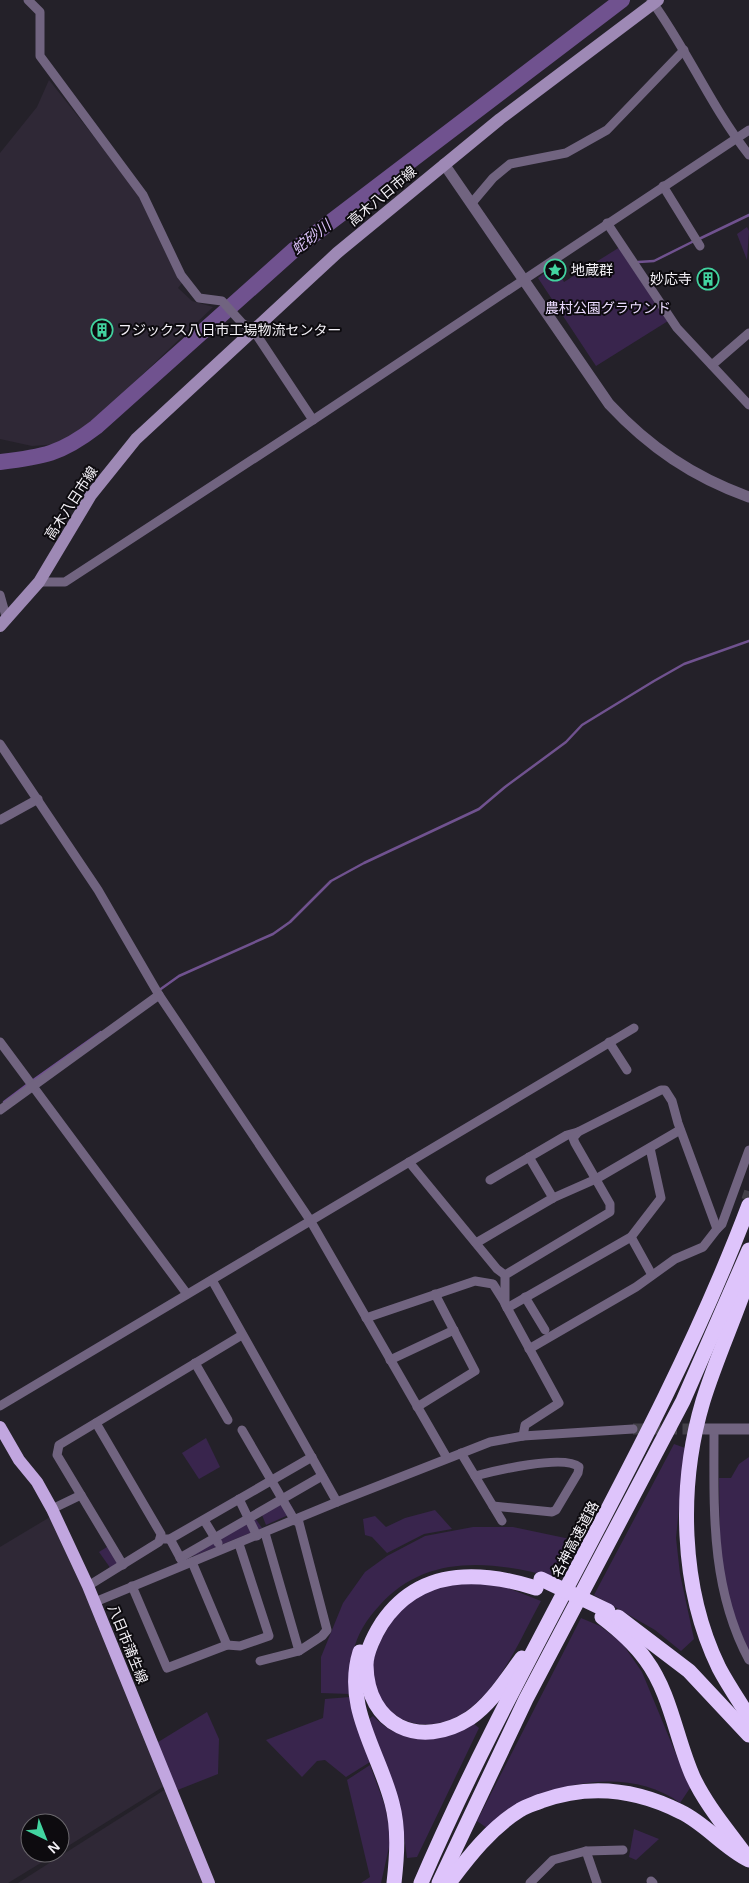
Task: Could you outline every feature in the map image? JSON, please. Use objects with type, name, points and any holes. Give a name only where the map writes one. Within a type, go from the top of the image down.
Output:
[{"type":"highway","name":"名神高速道路","points":[[421,1883],[500,1716],[668,1394],[708,1307],[742,1197]]},
{"type":"highway","points":[[439,1883],[526,1699],[683,1401],[749,1250]]},
{"type":"highway","points":[[749,1276],[703,1401],[691,1456],[686,1508],[688,1568],[700,1614],[719,1668],[749,1717]]},
{"type":"highway","points":[[394,1883],[398,1839],[392,1803],[360,1716],[355,1691],[357,1663],[366,1632],[385,1605],[409,1585],[438,1572],[469,1567],[502,1570],[539,1583],[605,1614],[689,1671],[749,1735]]},
{"type":"highway","points":[[539,1583],[470,1575],[440,1580],[414,1591],[391,1610],[375,1635],[366,1664],[369,1688],[376,1706],[390,1722],[406,1730],[424,1733],[448,1730],[471,1717],[490,1699],[546,1627]]},
{"type":"highway","points":[[605,1614],[647,1661],[662,1687],[694,1777],[722,1824],[749,1859]]},
{"type":"highway","points":[[449,1883],[491,1832],[521,1809],[556,1796],[593,1790],[628,1792],[682,1812],[736,1853],[749,1859]]},
{"type":"main road","name":"高木八日市線","points":[[4,623],[39,582],[91,495],[136,439],[336,253],[444,164],[654,1]]},
{"type":"main road","name":"八日市蒲生線","points":[[0,1427],[19,1460],[37,1482],[52,1509],[88,1586],[209,1883]]},
{"type":"street","points":[[28,0],[40,12],[40,56],[143,195],[181,276],[199,298],[222,301],[242,323],[254,331],[313,420]]},
{"type":"street","points":[[654,1],[736,139],[749,155]]},
{"type":"street","points":[[471,204],[493,178],[510,164],[566,153],[607,130],[684,50]]},
{"type":"street","points":[[39,582],[65,582],[313,420],[749,130]]},
{"type":"street","points":[[444,164],[609,404],[647,442],[677,463],[704,479],[749,497]]},
{"type":"street","points":[[663,186],[700,246]]},
{"type":"street","points":[[608,223],[677,328],[749,405]]},
{"type":"street","points":[[712,365],[749,333]]},
{"type":"street","points":[[0,595],[4,623]]},
{"type":"street","points":[[0,744],[98,890],[159,995],[310,1220],[447,1458]]},
{"type":"street","points":[[0,820],[38,799]]},
{"type":"street","points":[[0,1110],[159,995]]},
{"type":"street","points":[[0,1406],[634,1028]]},
{"type":"street","points":[[0,1042],[187,1294]]},
{"type":"street","points":[[610,1042],[627,1070]]},
{"type":"street","points":[[490,1180],[567,1135],[578,1132],[661,1090],[665,1090],[670,1095],[680,1130],[717,1229]]},
{"type":"street","points":[[476,1243],[554,1198],[596,1180],[680,1130]]},
{"type":"street","points":[[505,1275],[610,1212],[610,1204],[574,1143],[573,1138],[578,1132]]},
{"type":"street","points":[[506,1306],[526,1297],[631,1237],[661,1198],[650,1148]]},
{"type":"street","points":[[529,1349],[620,1297],[675,1259],[703,1247],[742,1197],[749,1150]]},
{"type":"street","points":[[528,1158],[554,1198]]},
{"type":"street","points":[[409,1162],[497,1269],[505,1275]]},
{"type":"street","points":[[631,1237],[652,1276]]},
{"type":"street","points":[[505,1275],[506,1306]]},
{"type":"street","points":[[212,1280],[337,1502]]},
{"type":"street","points":[[366,1318],[475,1281],[488,1282],[496,1288],[559,1402],[525,1425],[523,1436]]},
{"type":"street","points":[[417,1406],[475,1371],[435,1294]]},
{"type":"street","points":[[526,1297],[545,1330]]},
{"type":"street","points":[[390,1360],[454,1330]]},
{"type":"street","points":[[123,1564],[58,1455],[59,1445],[242,1335]]},
{"type":"street","points":[[195,1364],[228,1420]]},
{"type":"street","points":[[96,1423],[165,1539],[185,1562],[227,1645]]},
{"type":"street","points":[[95,1602],[185,1562],[239,1544],[337,1502],[490,1442],[523,1436],[633,1429]]},
{"type":"street","points":[[749,1429],[709,1429],[717,1563],[729,1613],[749,1660]]},
{"type":"street","points":[[242,1430],[296,1520],[327,1630],[322,1636],[299,1651],[260,1661]]},
{"type":"street","points":[[461,1453],[502,1521]]},
{"type":"street","points":[[88,1586],[159,1542],[204,1520],[312,1457]]},
{"type":"street","points":[[475,1476],[535,1464],[564,1463],[576,1464],[579,1467],[578,1473],[556,1510],[552,1512],[493,1506]]},
{"type":"street","points":[[185,1562],[215,1538],[322,1476]]},
{"type":"street","points":[[52,1509],[81,1495]]},
{"type":"street","points":[[239,1499],[249,1518],[261,1534],[299,1651]]},
{"type":"street","points":[[204,1520],[222,1550]]},
{"type":"street","points":[[132,1586],[167,1668],[227,1645],[240,1646],[269,1636],[239,1544]]},
{"type":"street","points":[[530,1883],[552,1860],[586,1851],[624,1850]]},
{"type":"street","points":[[586,1851],[597,1883]]},
{"type":"shaded area","points":[[49,80],[142,197],[182,283],[178,288],[192,301],[213,307],[78,436],[58,444],[32,446],[0,439],[0,153],[37,107]]},
{"type":"shaded area","points":[[55,1514],[166,1785],[70,1845],[70,1813],[20,1813],[20,1863],[41,1863],[8,1883],[0,1883],[0,1547]]},
{"type":"shaded area","points":[[169,1787],[209,1883],[18,1883],[49,1863],[70,1863],[70,1850]]},
{"type":"green space","points":[[747,227],[749,231],[747,260],[737,234]]},
{"type":"green space","name":"農村公園グラウンド","points":[[620,247],[668,321],[596,366],[538,278],[555,265],[564,282]]},
{"type":"green space","points":[[206,1438],[220,1467],[199,1479],[182,1453]]},
{"type":"green space","points":[[674,1444],[685,1448],[676,1538],[680,1574],[694,1639],[681,1651],[655,1630],[594,1595]]},
{"type":"green space","points":[[749,1457],[749,1652],[732,1612],[720,1560],[719,1478],[731,1478],[739,1464]]},
{"type":"green space","points":[[288,1500],[295,1512],[266,1525],[262,1515]]},
{"type":"green space","points":[[435,1510],[452,1529],[424,1534],[387,1553],[372,1537],[365,1535],[363,1519],[375,1516],[386,1527],[405,1518]]},
{"type":"green space","points":[[255,1518],[262,1528],[194,1556],[191,1554]]},
{"type":"green space","points":[[473,1527],[513,1527],[570,1539],[552,1577],[506,1567],[482,1565],[437,1569],[416,1577],[397,1589],[374,1611],[366,1622],[355,1645],[352,1657],[350,1694],[321,1693],[321,1657],[343,1603],[365,1572],[387,1556],[425,1536]]},
{"type":"green space","points":[[110,1545],[124,1562],[111,1569],[99,1552]]},
{"type":"green space","points":[[493,1582],[541,1601],[509,1661],[490,1689],[465,1712],[439,1723],[413,1723],[390,1711],[376,1687],[372,1672],[380,1643],[399,1611],[413,1598],[431,1589],[452,1584]]},
{"type":"green space","points":[[581,1618],[600,1626],[622,1643],[642,1672],[690,1788],[680,1803],[662,1792],[642,1785],[621,1782],[578,1784],[556,1789],[517,1805],[487,1828],[477,1821]]},
{"type":"green space","points":[[350,1697],[370,1762],[346,1777],[325,1760],[317,1761],[302,1777],[266,1740],[323,1718],[325,1699]]},
{"type":"green space","points":[[207,1712],[219,1739],[218,1774],[175,1791],[155,1744]]},
{"type":"green space","points":[[373,1716],[385,1727],[409,1737],[433,1735],[473,1723],[479,1728],[417,1857],[407,1858],[402,1820],[367,1721]]},
{"type":"green space","points":[[370,1765],[385,1806],[391,1838],[381,1883],[361,1883],[370,1877],[347,1780]]},
{"type":"green space","points":[[634,1829],[659,1839],[636,1860],[629,1857]]},
{"type":"waterway","name":"蛇砂川","points":[[0,462],[51,453],[84,436],[295,249],[622,0]]},
{"type":"waterway","points":[[699,239],[749,215]]},
{"type":"waterway","points":[[638,262],[654,261],[694,241]]},
{"type":"waterway","points":[[158,991],[179,976],[273,934],[290,922],[331,881],[364,863],[479,809],[505,787],[566,742],[582,725],[654,681],[684,664],[749,641]]},
{"type":"waterway","points":[[32,1081],[101,1032]]},
{"type":"waterway","points":[[4,1102],[28,1084]]},
{"type":"tunnel","points":[[743,1194],[749,1196]]},
{"type":"tunnel","points":[[633,1429],[704,1429]]},
{"type":"place","name":"地蔵群","points":[[555,270]]},
{"type":"place","name":"妙応寺","points":[[708,279]]},
{"type":"place","name":"フジックス八日市工場物流センター","points":[[102,330]]}]
